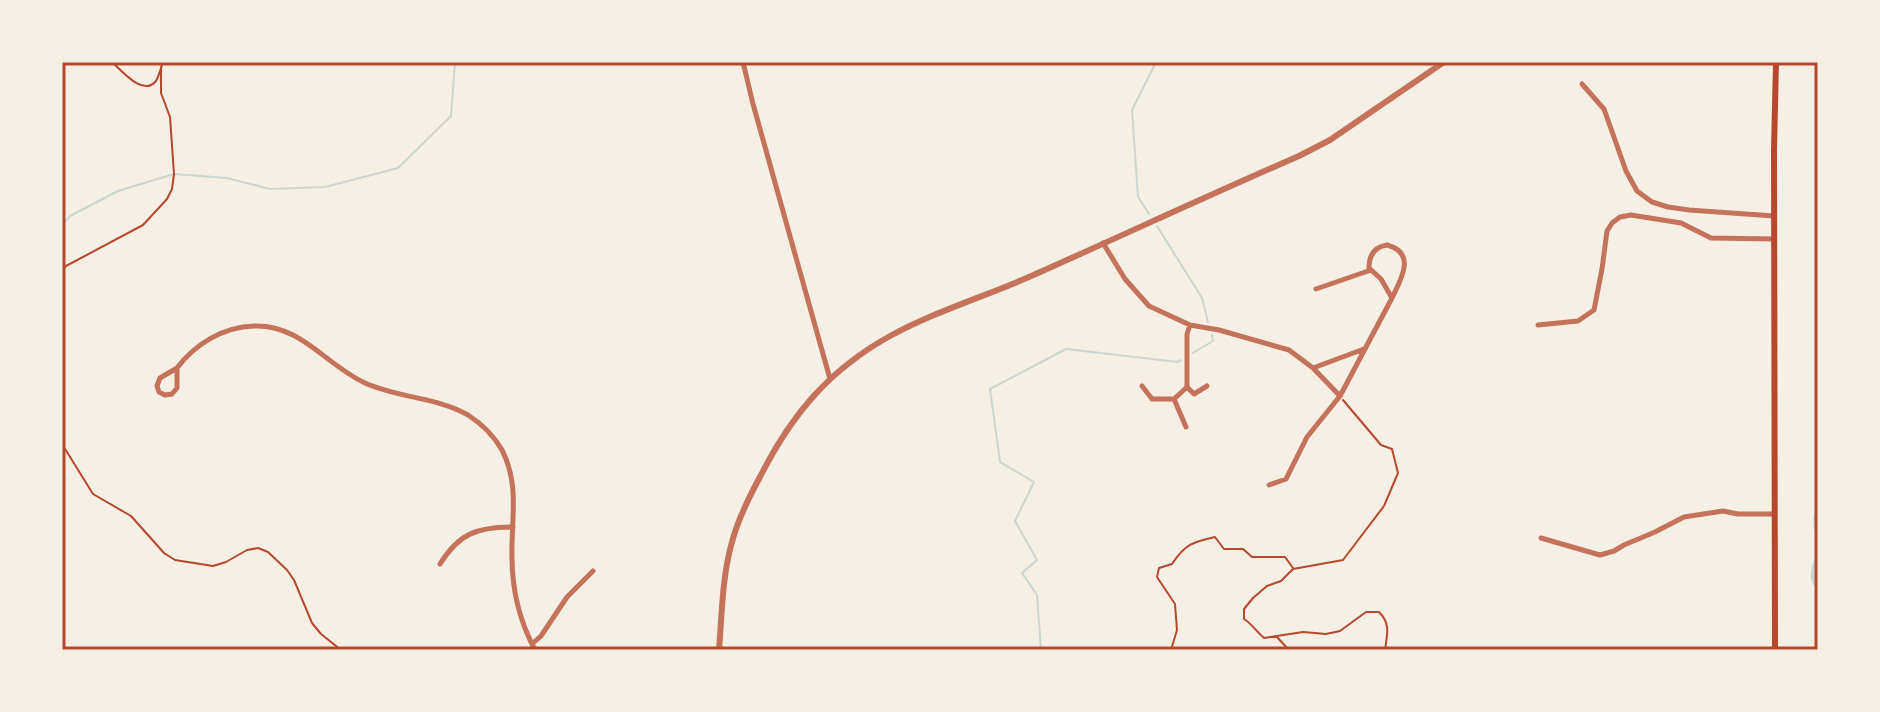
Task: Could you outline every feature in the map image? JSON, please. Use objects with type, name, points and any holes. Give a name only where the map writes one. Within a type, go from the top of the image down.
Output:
[{"type":"main road","points":[[1775,650],[1776,62]]},
{"type":"street","points":[[743,62],[830,379]]},
{"type":"street","points":[[719,650],[730,552],[742,515],[786,430],[830,379],[859,356],[910,326],[1014,284],[1330,140],[1444,62]]},
{"type":"street","points":[[1582,84],[1604,109],[1626,171],[1637,191],[1652,202],[1689,210],[1774,216]]},
{"type":"street","points":[[1538,325],[1578,321],[1594,310],[1607,231],[1620,217],[1631,215],[1681,223],[1711,238],[1774,239]]},
{"type":"street","points":[[1103,243],[1125,279],[1149,306],[1190,325],[1289,350],[1313,368],[1340,396]]},
{"type":"street","points":[[1269,485],[1286,479],[1307,437],[1340,396],[1392,298],[1405,268],[1400,251],[1387,245],[1378,248],[1370,258],[1369,268],[1381,279],[1392,298]]},
{"type":"street","points":[[1316,289],[1371,270]]},
{"type":"street","points":[[1190,325],[1187,334],[1187,387],[1194,394],[1207,386]]},
{"type":"street","points":[[177,368],[177,388],[172,394],[159,392],[157,386],[160,378],[177,368],[200,343],[223,332],[254,326],[276,328],[307,343],[344,372],[361,381],[393,393],[454,408],[478,422],[501,448],[510,469],[516,596],[521,618],[534,647]]},
{"type":"street","points":[[1313,368],[1365,349]]},
{"type":"street","points":[[1142,386],[1152,399],[1174,399],[1187,387]]},
{"type":"street","points":[[1174,399],[1186,427]]},
{"type":"street","points":[[1541,538],[1600,555],[1684,517],[1723,511],[1774,514]]},
{"type":"street","points":[[440,564],[452,546],[473,532],[513,527]]},
{"type":"street","points":[[534,647],[567,597],[593,571]]},
{"type":"path","points":[[112,62],[144,86],[152,85],[157,80],[163,62]]},
{"type":"path","points":[[62,271],[143,225],[172,189],[174,174],[170,117],[161,93],[161,67]]},
{"type":"path","points":[[1340,396],[1381,445],[1392,449],[1398,473],[1384,506],[1343,560],[1293,569],[1281,581],[1267,586],[1253,598],[1244,609],[1244,619],[1264,638],[1340,631],[1366,612],[1379,612],[1386,619],[1385,650]]},
{"type":"path","points":[[62,444],[93,494],[131,516],[164,553],[175,560],[213,566],[247,550],[258,548],[268,552],[294,580],[312,623],[341,650]]},
{"type":"path","points":[[1171,650],[1177,630],[1175,604],[1157,577],[1159,568],[1172,564],[1181,550],[1215,537],[1224,549],[1243,549],[1252,557],[1285,557],[1293,569]]},
{"type":"path","points":[[1275,635],[1289,650]]},
{"type":"shaded area","points":[[1818,502],[1818,586],[1814,586],[1811,576],[1816,553],[1813,520]]},
{"type":"waterway","points":[[62,226],[70,216],[118,191],[174,174],[227,178],[270,189],[325,187],[398,168],[451,116],[455,62]]},
{"type":"waterway","points":[[1149,214],[1138,197],[1132,110],[1156,62]]},
{"type":"waterway","points":[[1157,226],[1202,298],[1208,322]]},
{"type":"waterway","points":[[1193,353],[1213,341],[1212,335]]},
{"type":"waterway","points":[[1041,650],[1037,595],[1022,573],[1037,560],[1015,521],[1034,482],[1000,462],[990,389],[1066,349],[1181,360]]}]
